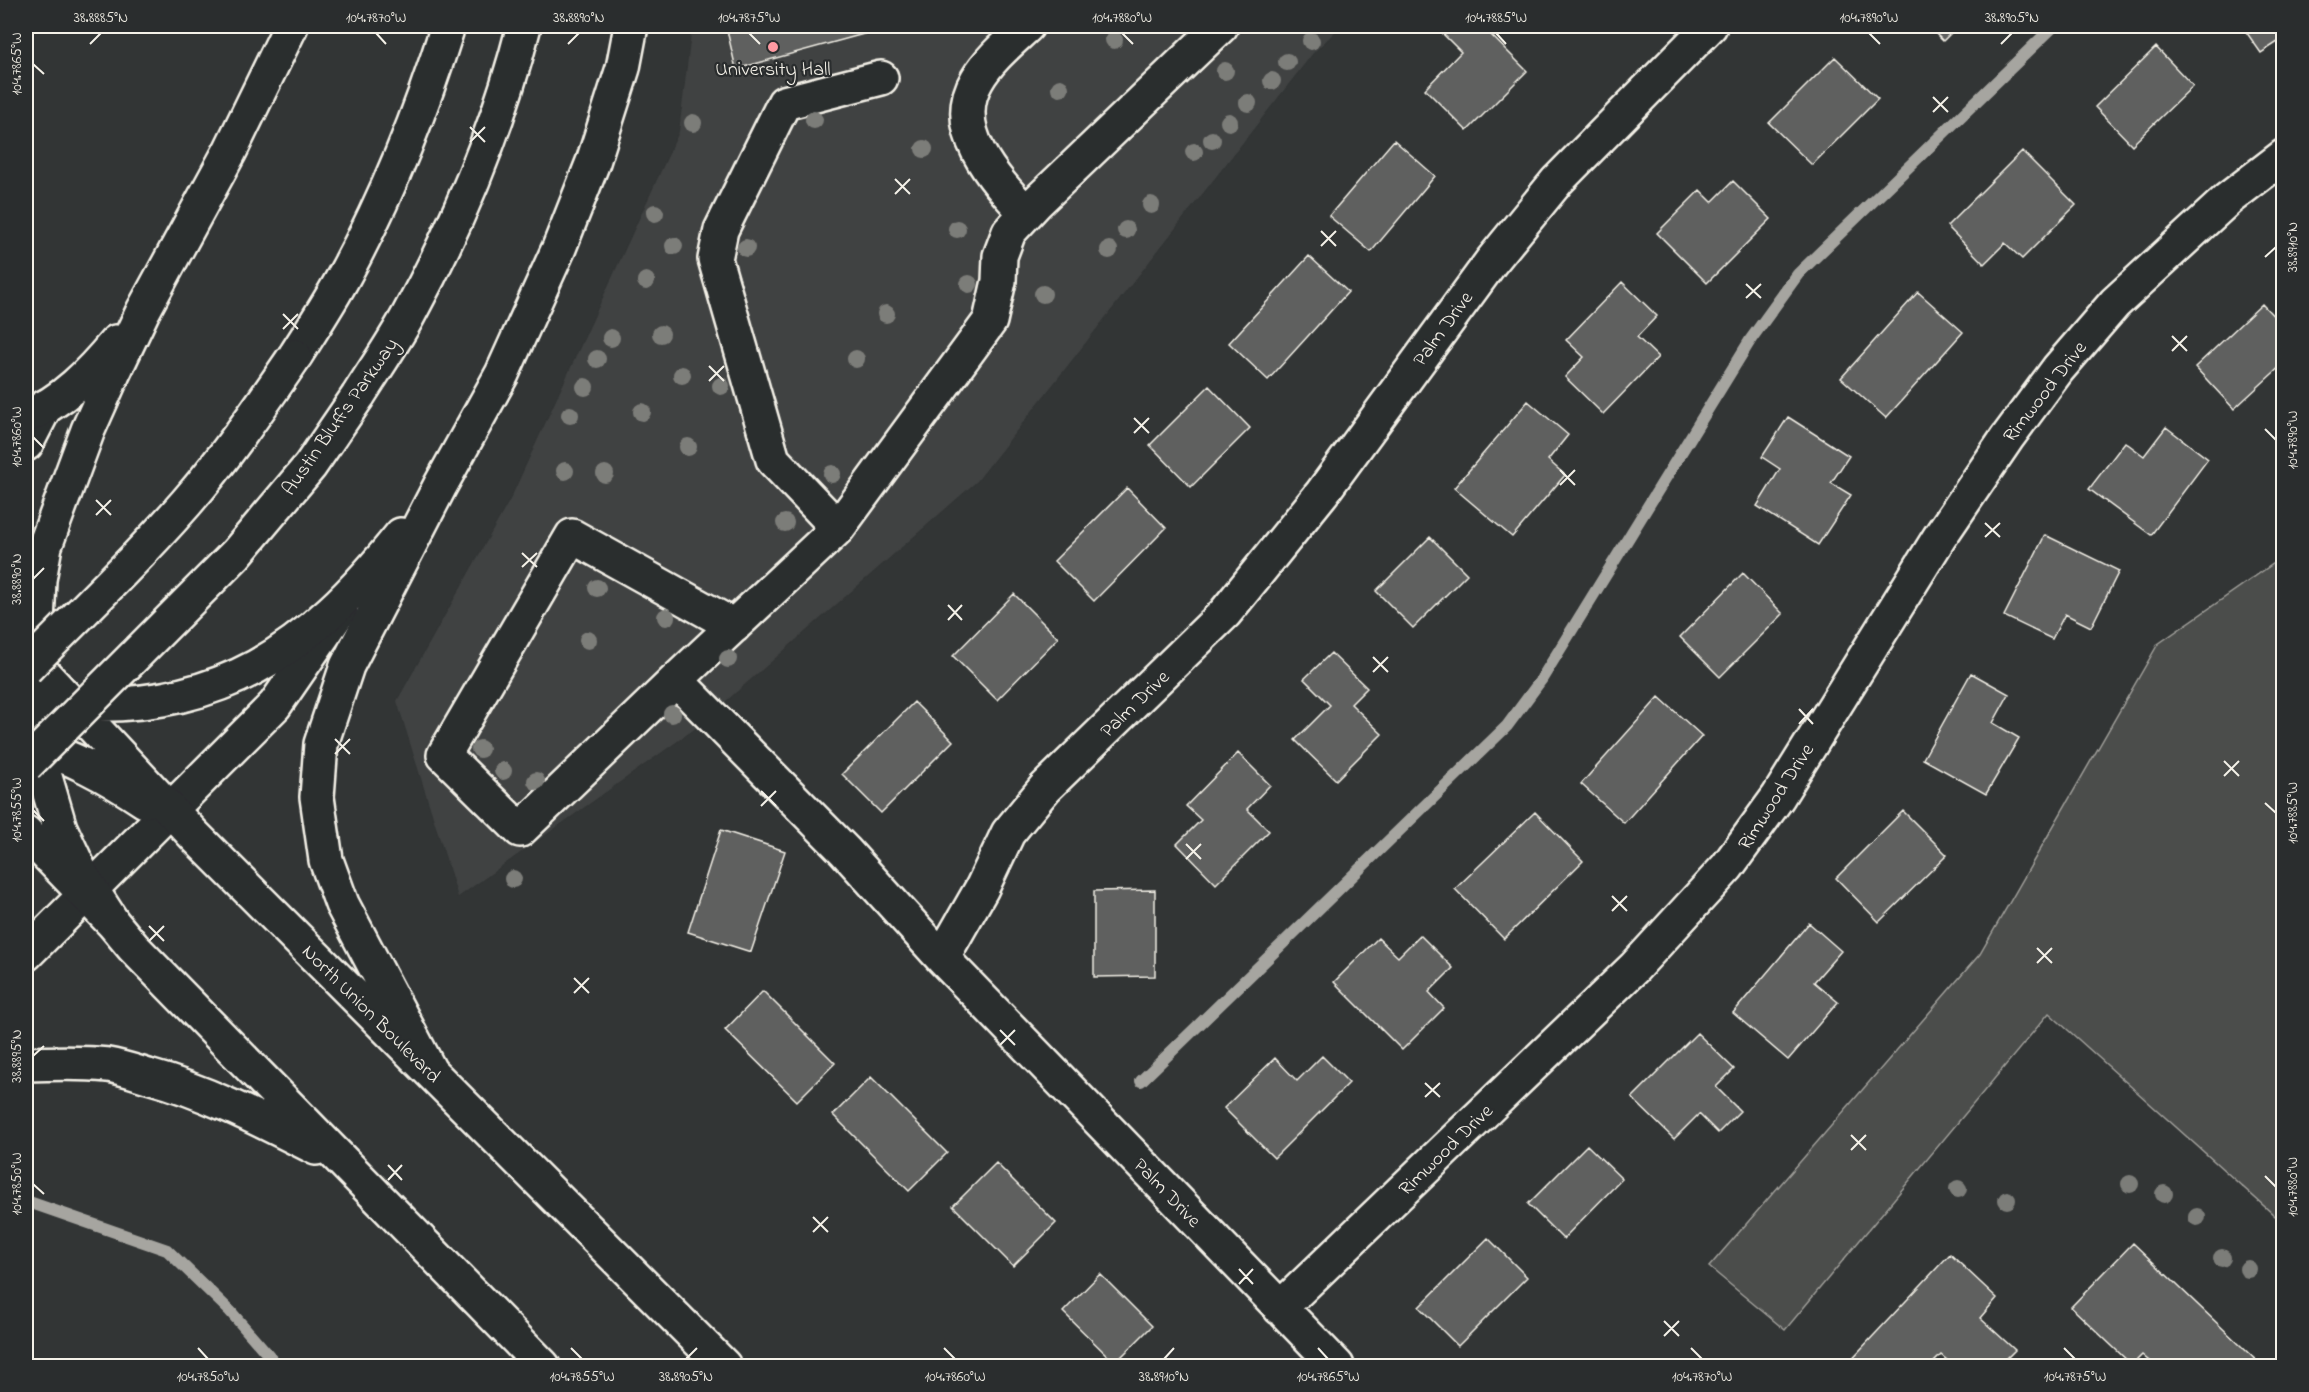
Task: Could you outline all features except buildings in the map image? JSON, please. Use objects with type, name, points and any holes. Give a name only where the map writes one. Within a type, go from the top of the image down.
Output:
[{"type":"main road","points":[[88,892],[29,751],[31,700],[29,663],[45,546],[88,430],[143,311],[230,151],[291,26]]},
{"type":"main road","points":[[29,663],[124,570],[186,503],[240,436],[295,356],[345,275],[397,170],[425,99],[448,26]]},
{"type":"main road","name":"Austin Bluffs Parkway","points":[[29,751],[236,554],[310,466],[358,396],[408,315],[465,197],[493,126],[524,26]]},
{"type":"main road","points":[[430,1071],[342,904],[326,860],[317,797],[321,744],[347,666],[440,486],[502,374],[559,248],[593,162],[623,68],[631,26]]},
{"type":"main road","points":[[1026,213],[999,184],[977,151],[969,126],[969,103],[976,81],[989,63],[1027,26]]},
{"type":"main road","points":[[734,626],[572,536],[444,754],[520,830],[838,528],[990,321],[999,282],[1000,256],[1009,232],[1221,26]]},
{"type":"main road","name":"Palm Drive","points":[[1337,1366],[942,958],[982,888],[1008,833],[1045,788],[1225,613],[1322,493],[1491,262],[1557,181],[1710,26]]},
{"type":"main road","points":[[838,528],[773,460],[715,259],[721,230],[784,103],[881,78]]},
{"type":"main road","name":"Rimwood Drive","points":[[1280,1308],[1634,968],[1727,867],[1778,797],[1939,538],[2007,438],[2058,369],[2115,303],[2228,199],[2283,156]]},
{"type":"main road","points":[[26,444],[35,411],[91,371],[143,311]]},
{"type":"main road","points":[[31,700],[70,704],[158,701],[220,684],[258,668],[331,614],[391,547],[440,486]]},
{"type":"main road","points":[[26,954],[275,705],[355,588]]},
{"type":"main road","name":"North Union Boulevard","points":[[29,663],[70,704],[168,812],[194,834],[724,1366]]},
{"type":"main road","points":[[676,680],[845,851],[942,958]]},
{"type":"main road","points":[[29,751],[77,760],[168,812]]},
{"type":"main road","points":[[26,833],[88,892],[134,947],[543,1366]]},
{"type":"main road","points":[[26,1064],[64,1062],[110,1065],[154,1077],[200,1092],[341,1160]]},
{"type":"shaded area","points":[[692,26],[1341,26],[1313,53],[977,481],[693,730],[458,897],[397,701],[511,498],[679,132]]},
{"type":"shaded area","points":[[2283,557],[2283,1223],[2049,1013],[1785,1330],[1709,1267],[1980,954],[2158,644]]},
{"type":"waterway","points":[[1141,1081],[1507,726],[1541,680],[1751,339],[1798,274],[2054,26]]},
{"type":"waterway","points":[[26,1201],[167,1250],[230,1311],[278,1366]]},
{"type":"place","name":"University Hall","points":[[773,47]]}]
